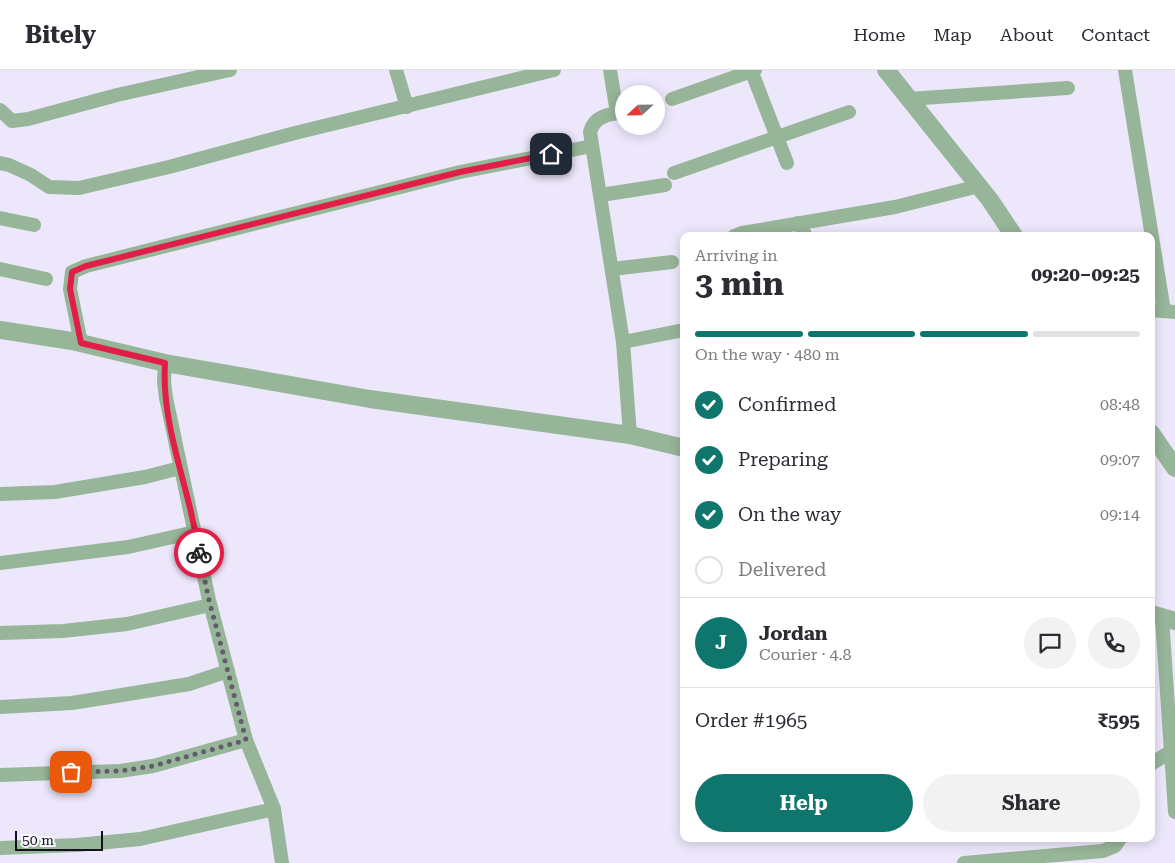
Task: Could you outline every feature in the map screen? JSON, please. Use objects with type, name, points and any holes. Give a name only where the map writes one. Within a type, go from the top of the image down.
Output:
[{"type":"street","points":[[0,110],[12,121],[28,119],[117,95],[230,70]]},
{"type":"street","points":[[396,70],[407,107]]},
{"type":"street","points":[[0,163],[31,175],[49,187],[79,188],[554,70]]},
{"type":"street","points":[[610,70],[615,91]]},
{"type":"street","points":[[672,99],[752,70],[786,163]]},
{"type":"street","points":[[886,70],[979,186],[1011,232]]},
{"type":"street","points":[[1125,70],[1151,232]]},
{"type":"street","points":[[908,99],[1068,88]]},
{"type":"street","points":[[674,173],[848,112]]},
{"type":"street","points":[[615,113],[601,117],[592,125],[590,132],[623,342],[630,435]]},
{"type":"street","points":[[81,343],[70,289],[72,272],[86,266],[460,172],[592,146]]},
{"type":"street","points":[[601,195],[665,185]]},
{"type":"street","points":[[748,232],[895,207],[979,186]]},
{"type":"street","points":[[0,218],[34,225]]},
{"type":"street","points":[[798,223],[804,232]]},
{"type":"street","points":[[1155,260],[1163,311]]},
{"type":"street","points":[[612,269],[672,262]]},
{"type":"street","points":[[0,269],[46,279]]},
{"type":"street","points":[[0,330],[81,343],[165,363],[370,399],[630,435],[680,447]]},
{"type":"street","points":[[623,342],[680,331]]},
{"type":"street","points":[[165,363],[164,382],[166,398],[210,605],[246,740],[274,809],[282,863]]},
{"type":"street","points":[[1155,440],[1175,468]]},
{"type":"street","points":[[0,494],[65,490],[145,477],[180,468]]},
{"type":"street","points":[[0,563],[128,547],[195,532]]},
{"type":"street","points":[[0,633],[63,631],[127,624],[210,605]]},
{"type":"street","points":[[1163,617],[1175,812]]},
{"type":"street","points":[[0,707],[72,703],[110,697],[189,684],[228,671]]},
{"type":"street","points":[[0,775],[120,771],[153,766],[246,740]]},
{"type":"street","points":[[1155,761],[1172,747]]},
{"type":"street","points":[[0,848],[76,845],[140,839],[274,809]]},
{"type":"street","points":[[964,863],[1103,851],[1115,846],[1118,842]]},
{"type":"way so far","points":[[71,772],[120,771],[153,766],[246,740],[209,600],[199,553]]},
{"type":"route","points":[[199,553],[166,398],[164,382],[165,363],[81,343],[70,289],[72,272],[86,266],[460,172],[551,154]]}]
